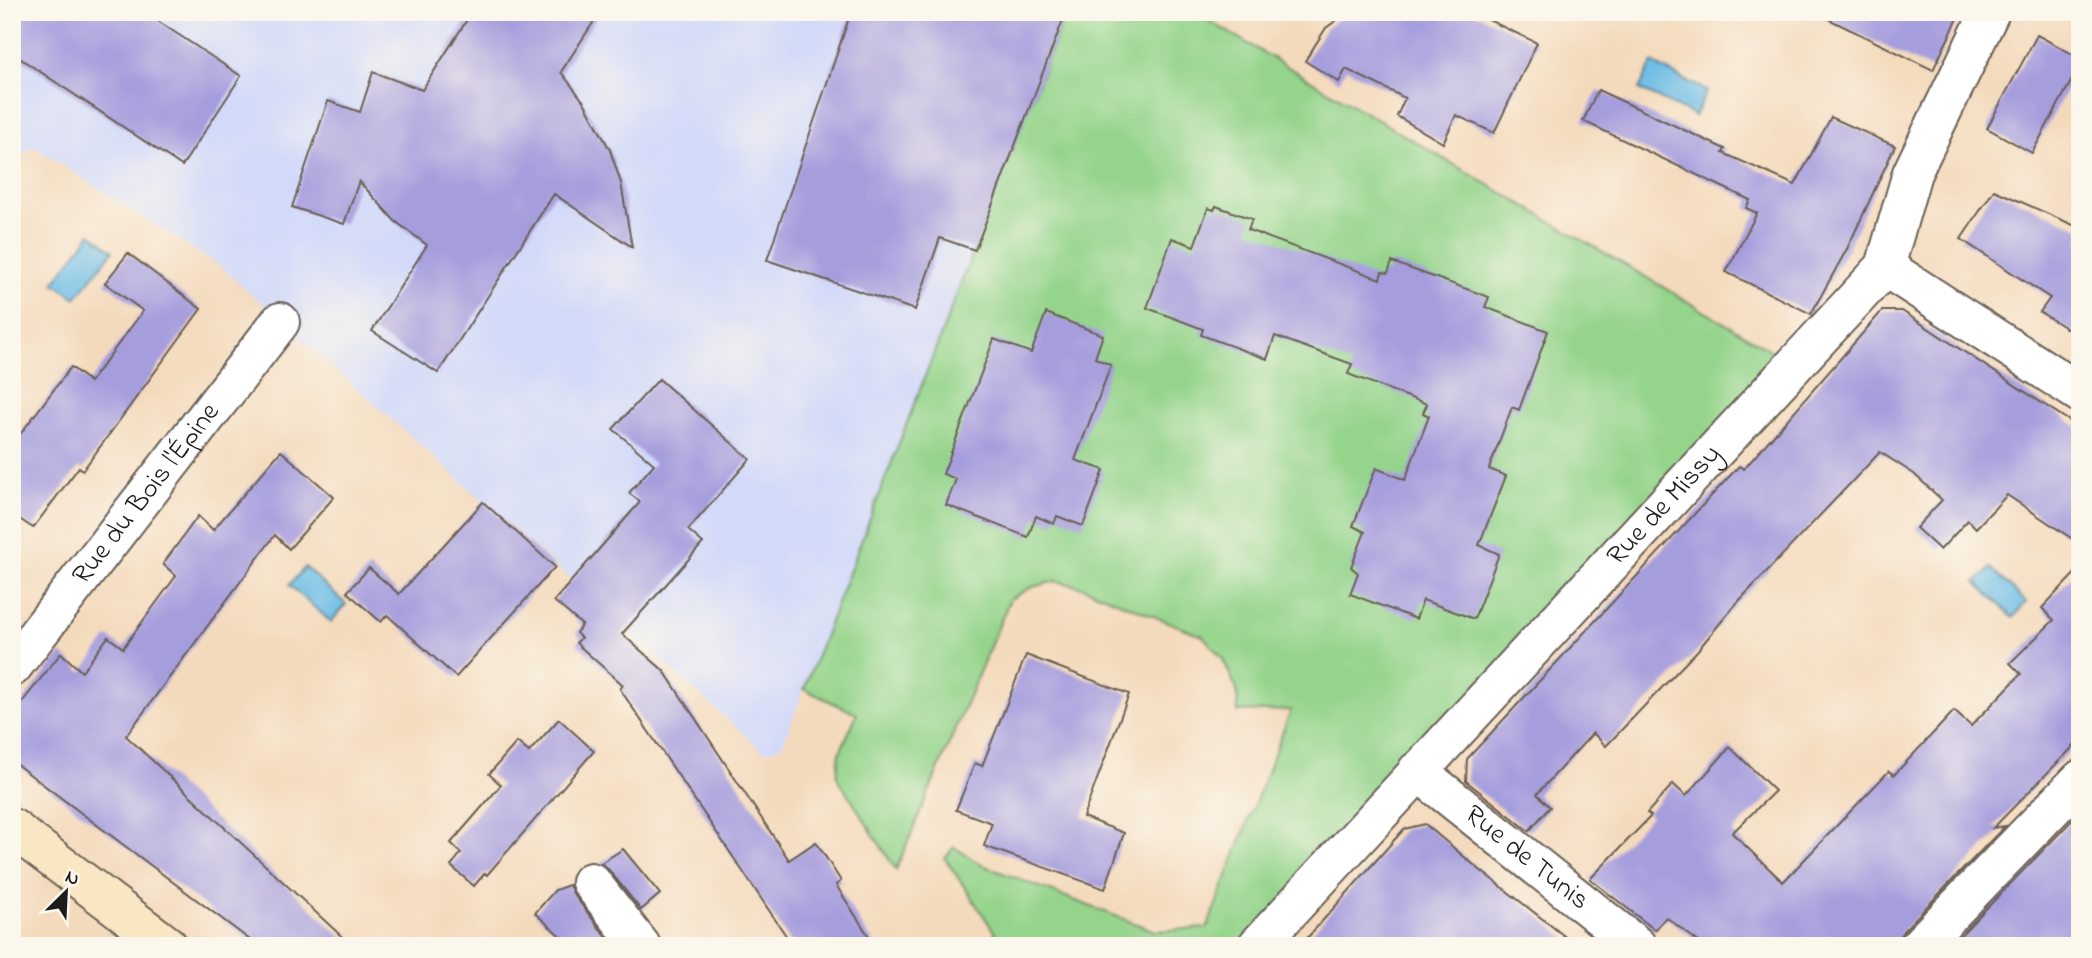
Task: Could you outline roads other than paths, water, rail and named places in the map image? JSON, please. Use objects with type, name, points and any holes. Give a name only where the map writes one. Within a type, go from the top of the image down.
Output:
[{"type":"main road","points":[[12,828],[168,946]]},
{"type":"street","name":"Rue de Missy","points":[[1257,946],[1885,267],[1912,173],[1990,12]]},
{"type":"street","points":[[1885,267],[2080,393]]},
{"type":"street","name":"Rue du Bois l'Épine","points":[[12,667],[280,322]]},
{"type":"street","name":"Rue de Tunis","points":[[1417,771],[1637,946]]},
{"type":"street","points":[[1919,946],[2080,780]]},
{"type":"street","points":[[592,882],[641,946]]},
{"type":"water","points":[[1652,63],[1707,91],[1695,116],[1639,89]]},
{"type":"water","points":[[91,233],[113,251],[76,298],[54,283]]},
{"type":"water","points":[[305,567],[346,604],[331,622],[289,585]]},
{"type":"water","points":[[1991,568],[2026,602],[2013,618],[1976,582]]}]
